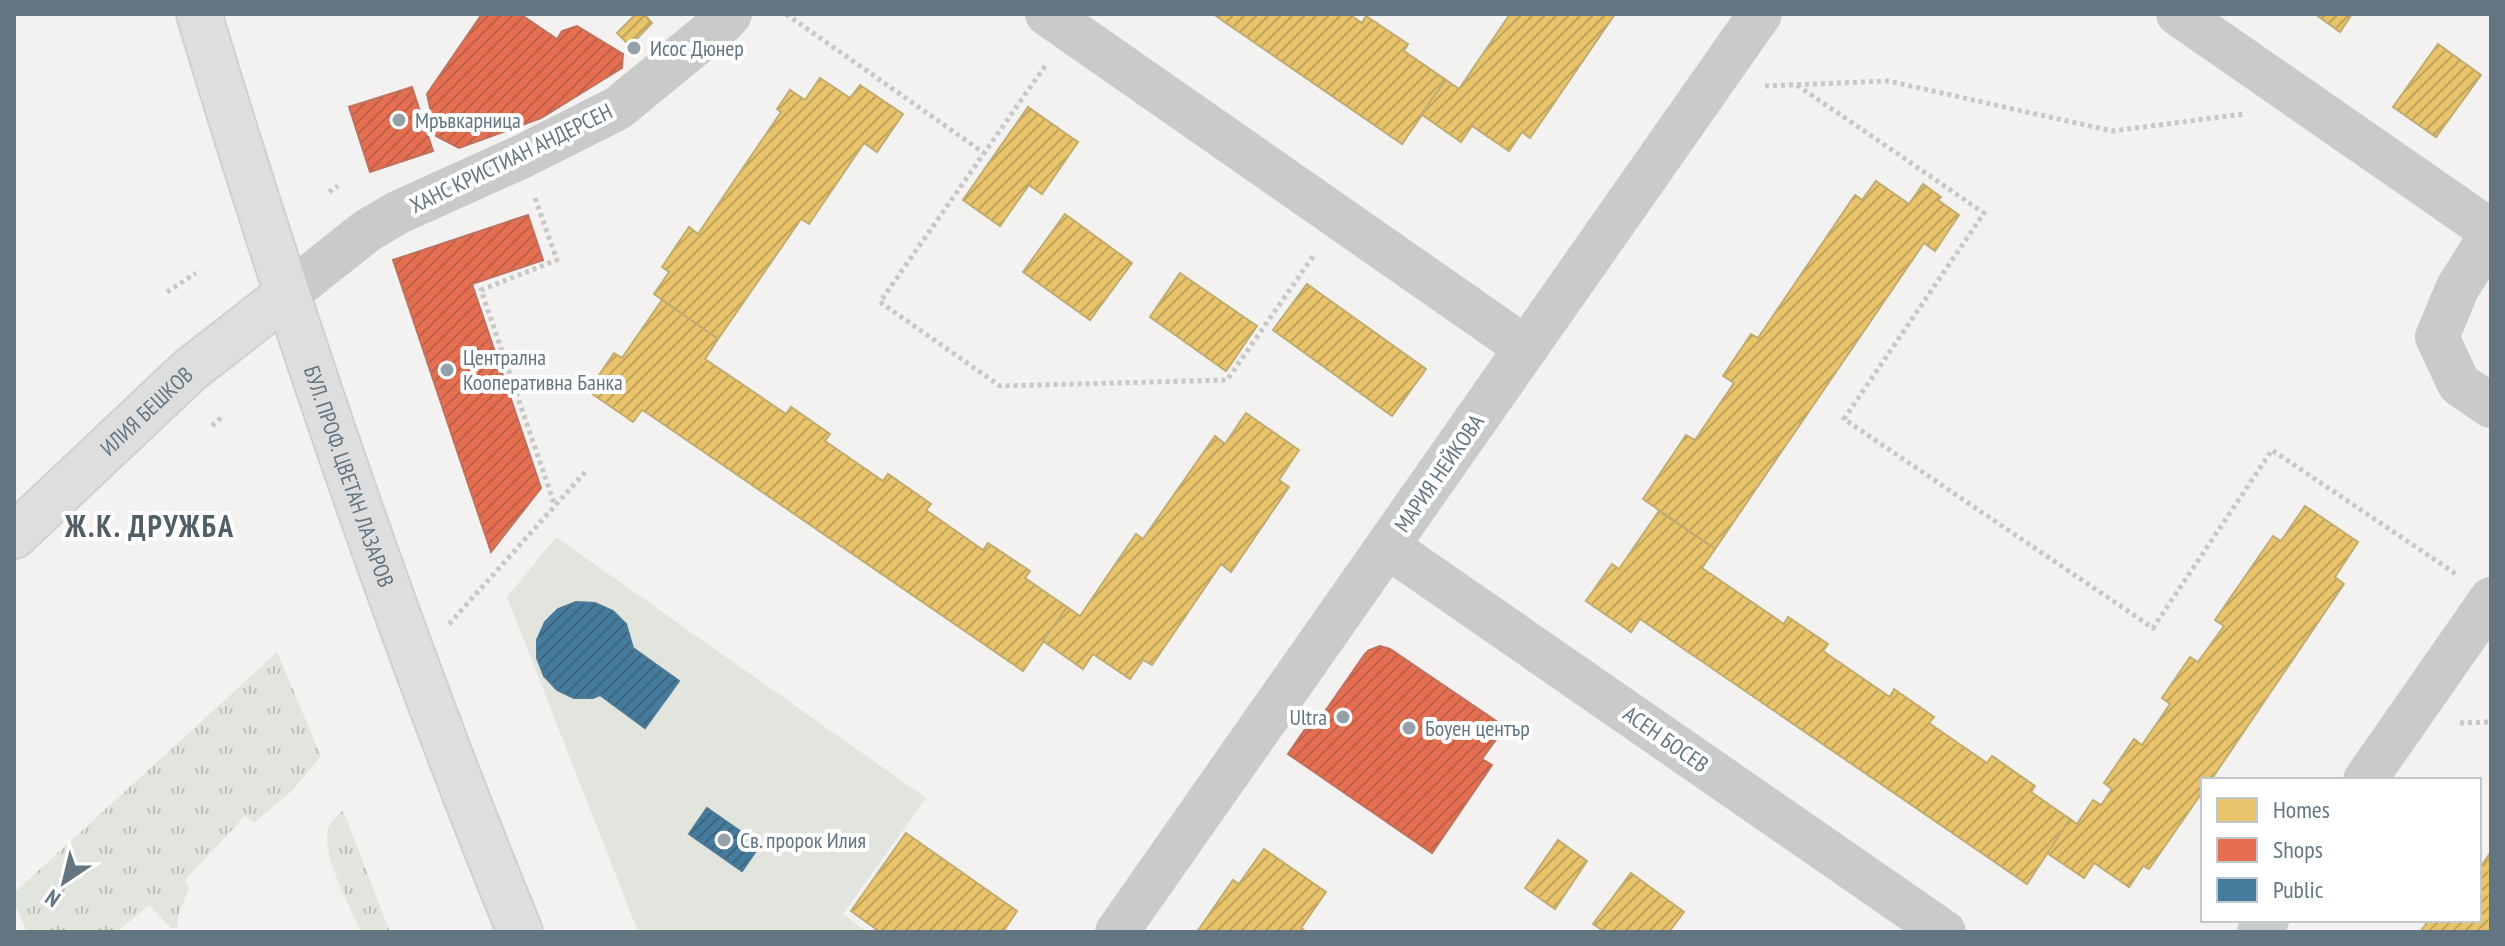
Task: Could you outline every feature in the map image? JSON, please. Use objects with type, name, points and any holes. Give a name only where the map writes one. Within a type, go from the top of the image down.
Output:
[{"type":"main road","name":"БУЛ. ПРОФ. ЦВЕТАН ЛАЗАРОВ","points":[[199,14],[260,218],[303,347],[464,794],[520,932]]},
{"type":"main road","name":"ИЛИЯ БЕШКОВ","points":[[14,536],[190,370],[286,295]]},
{"type":"street","name":"ХАНС КРИСТИАН АНДЕРСЕН","points":[[286,295],[368,230],[399,212],[521,157],[618,108],[730,14]]},
{"type":"street","name":"МАРИЯ НЕЙКОВА","points":[[1117,932],[1760,14]]},
{"type":"street","points":[[2178,14],[2491,233],[2458,287],[2437,337],[2459,384],[2491,406]]},
{"type":"street","points":[[1059,22],[1526,348]]},
{"type":"street","name":"АСЕН БОСЕВ","points":[[1388,547],[1944,932]]},
{"type":"street","points":[[2366,778],[2478,590]]},
{"type":"path","points":[[786,14],[984,153]]},
{"type":"path","points":[[1059,22],[984,153],[880,302],[1000,386],[1227,380],[1340,219]]},
{"type":"path","points":[[1708,88],[1888,81],[2112,131],[2309,105]]},
{"type":"path","points":[[1797,85],[1984,213],[1844,419],[2153,628],[2272,450],[2478,590]]},
{"type":"path","points":[[481,290],[557,260],[521,157]]},
{"type":"path","points":[[329,192],[338,186]]},
{"type":"path","points":[[167,292],[196,273]]},
{"type":"path","points":[[478,282],[555,506]]},
{"type":"path","points":[[212,426],[223,416]]},
{"type":"path","points":[[416,661],[587,470]]},
{"type":"green space","points":[[556,537],[926,798],[843,914],[867,932],[638,932],[507,597]]},
{"type":"green space","points":[[277,652],[321,756],[293,790],[254,823],[245,816],[185,880],[189,888],[178,915],[178,928],[171,928],[149,905],[117,932],[27,932],[14,903],[14,893]]},
{"type":"green space","points":[[343,810],[390,932],[361,932],[338,881],[327,841],[332,822]]},
{"type":"building: Homes","points":[[636,14],[644,14],[652,23],[630,46],[617,33]]},
{"type":"building: Homes","points":[[1213,14],[1349,14],[1362,23],[1366,16],[1408,44],[1404,51],[1446,80],[1402,144]]},
{"type":"building: Homes","points":[[1510,14],[1615,14],[1530,138],[1522,132],[1509,151],[1472,126],[1461,142],[1421,114],[1446,80],[1459,89]]},
{"type":"building: Homes","points":[[2315,14],[2352,14],[2340,32]]},
{"type":"building: Homes","points":[[2438,44],[2481,75],[2436,137],[2393,107]]},
{"type":"building: Homes","points":[[820,78],[850,98],[860,85],[903,114],[877,152],[864,143],[809,224],[801,219],[718,339],[654,294],[669,272],[662,267],[689,227],[698,234],[781,112],[777,109],[790,90],[805,100]]},
{"type":"building: Homes","points":[[1028,107],[1078,142],[1042,194],[1029,185],[1000,226],[963,200]]},
{"type":"building: Homes","points":[[1876,181],[1909,204],[1923,184],[1959,215],[1935,251],[1924,243],[1715,549],[1643,499],[1686,435],[1695,440],[1734,383],[1723,376],[1751,334],[1758,338],[1855,195],[1862,200]]},
{"type":"building: Homes","points":[[1065,214],[1132,263],[1090,320],[1023,272]]},
{"type":"building: Homes","points":[[1180,273],[1257,326],[1226,371],[1150,317]]},
{"type":"building: Homes","points":[[1307,284],[1426,369],[1392,416],[1273,330]]},
{"type":"building: Homes","points":[[662,300],[718,339],[705,359],[786,414],[791,407],[830,434],[825,441],[883,481],[888,474],[931,504],[926,510],[983,550],[988,543],[1030,571],[1025,578],[1067,607],[1023,671],[650,415],[642,410],[633,422],[588,391],[614,353],[622,358]]},
{"type":"building: Homes","points":[[1246,413],[1299,450],[1279,480],[1289,487],[1231,572],[1221,564],[1152,665],[1143,660],[1130,679],[1093,654],[1083,669],[1043,641],[1067,607],[1080,616],[1136,534],[1143,539],[1215,436],[1225,444]]},
{"type":"building: Homes","points":[[2305,506],[2358,542],[2335,577],[2344,584],[2212,778],[2201,778],[2201,794],[2149,869],[2143,866],[2129,887],[2094,863],[2084,878],[2047,853],[2070,819],[2077,824],[2093,800],[2101,805],[2112,789],[2104,783],[2134,739],[2142,745],[2170,704],[2162,698],[2190,657],[2198,662],[2224,626],[2215,620],[2273,536],[2281,541]]},
{"type":"building: Homes","points":[[1659,511],[1715,549],[1702,568],[1784,624],[1788,617],[1828,644],[1823,651],[1890,697],[1894,689],[1934,717],[1929,723],[1987,763],[1992,756],[2035,786],[2031,792],[2070,819],[2027,884],[1640,619],[1631,632],[1586,601],[1612,564],[1619,569]]},
{"type":"building: Homes","points":[[906,833],[1017,911],[1003,932],[880,932],[851,911]]},
{"type":"building: Homes","points":[[1558,840],[1587,861],[1555,909],[1525,888]]},
{"type":"building: Homes","points":[[1264,849],[1326,892],[1301,928],[1307,932],[1197,932],[1233,880],[1239,884]]},
{"type":"building: Homes","points":[[2491,852],[2491,932],[2420,932],[2428,922],[2481,922],[2481,866]]},
{"type":"building: Homes","points":[[1631,873],[1684,912],[1669,932],[1605,932],[1593,924]]},
{"type":"building: Shops","points":[[482,14],[520,14],[557,39],[562,31],[577,26],[623,54],[622,68],[541,118],[459,148],[436,136],[427,94]]},
{"type":"building: Shops","points":[[412,87],[433,151],[370,172],[349,107]]},
{"type":"building: Shops","points":[[528,215],[543,260],[472,284],[541,488],[491,552],[393,260]]},
{"type":"building: Shops","points":[[1380,646],[1390,649],[1505,727],[1482,759],[1492,765],[1432,853],[1288,754],[1314,716],[1319,720],[1365,654]]},
{"type":"building: Public","points":[[576,602],[595,603],[613,611],[626,624],[633,648],[679,681],[645,728],[600,695],[574,698],[557,690],[544,676],[537,658],[537,640],[545,622],[558,609]]},
{"type":"building: Public","name":"Св. пророк Илия","points":[[707,808],[760,845],[742,871],[689,834]]},
{"type":"place","name":"Исос Дюнер","points":[[634,48]]},
{"type":"place","name":"Мръвкарница","points":[[399,120]]},
{"type":"place","name":"Централна Кооперативна Банка","points":[[447,370]]},
{"type":"place","name":"Ultra","points":[[1343,717]]},
{"type":"place","name":"Боуен център","points":[[1409,728]]},
{"type":"place","name":"Св. пророк Илия","points":[[724,840]]},
{"type":"district","name":"Ж.К. ДРУЖБА","points":[[150,525]]}]
